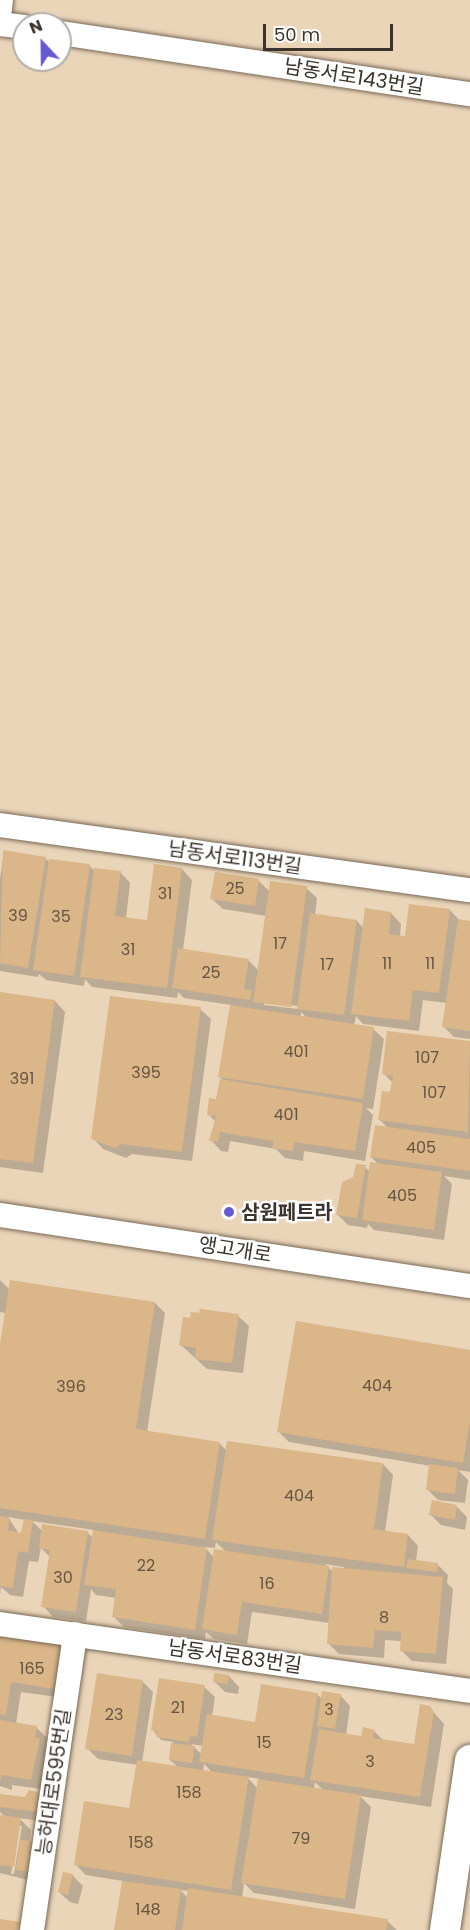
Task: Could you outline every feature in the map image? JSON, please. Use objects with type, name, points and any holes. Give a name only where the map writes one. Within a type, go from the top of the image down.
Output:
[{"type":"main road","points":[[445,1930],[470,1760]]},
{"type":"street","points":[[0,0],[0,9]]},
{"type":"street","name":"남동서로143번길","points":[[72,35],[470,94]]},
{"type":"street","name":"남동서로113번길","points":[[0,825],[470,890]]},
{"type":"street","name":"앵고개로","points":[[0,1215],[470,1286]]},
{"type":"street","name":"남동서로83번길","points":[[0,1624],[470,1691]]},
{"type":"street","name":"능허대로595번길","points":[[32,1930],[75,1634]]},
{"type":"shaded area","points":[[0,0],[470,0],[470,1930],[0,1930]]},
{"type":"building","points":[[3,850],[46,857],[28,968],[0,963]]},
{"type":"building","points":[[49,859],[90,864],[74,976],[33,970]]},
{"type":"building","points":[[154,864],[182,868],[167,988],[80,977],[94,868],[121,871],[115,916],[147,920]]},
{"type":"building","points":[[215,872],[259,879],[255,906],[210,899]]},
{"type":"building","points":[[270,881],[307,886],[291,1007],[253,1002]]},
{"type":"building","points":[[409,904],[450,909],[439,993],[413,990],[409,1021],[351,1014],[365,908],[391,912],[389,934],[405,936]]},
{"type":"building","points":[[310,913],[357,920],[344,1015],[297,1009]]},
{"type":"building","points":[[458,919],[470,921],[470,1031],[442,1027]]},
{"type":"building","points":[[178,948],[249,959],[244,989],[252,990],[250,1000],[172,988]]},
{"type":"building","points":[[0,992],[55,1000],[33,1163],[0,1159]]},
{"type":"building","points":[[110,996],[201,1007],[182,1152],[121,1144],[115,1148],[91,1139]]},
{"type":"building","points":[[230,1005],[374,1027],[363,1099],[218,1077]]},
{"type":"building","points":[[387,1031],[470,1041],[468,1132],[378,1120],[382,1091],[390,1092],[393,1076],[382,1074]]},
{"type":"building","points":[[220,1079],[363,1103],[355,1151],[294,1142],[293,1151],[272,1148],[274,1141],[220,1132],[218,1142],[209,1141],[216,1116],[207,1115],[209,1098],[216,1099]]},
{"type":"building","points":[[375,1125],[470,1139],[470,1171],[370,1157]]},
{"type":"building","points":[[370,1162],[442,1172],[434,1230],[362,1220]]},
{"type":"building","points":[[356,1164],[366,1165],[357,1218],[336,1215],[342,1182],[353,1177]]},
{"type":"building","points":[[10,1280],[155,1302],[136,1429],[220,1442],[205,1539],[0,1508],[0,1344]]},
{"type":"building","points":[[200,1309],[239,1314],[232,1363],[195,1359],[196,1348],[179,1345],[183,1317],[190,1318],[191,1312],[199,1313]]},
{"type":"building","points":[[296,1321],[470,1350],[470,1422],[463,1463],[277,1432]]},
{"type":"building","points":[[227,1441],[383,1463],[374,1529],[408,1534],[404,1567],[212,1540]]},
{"type":"building","points":[[429,1464],[458,1468],[455,1494],[426,1490]]},
{"type":"building","points":[[432,1500],[457,1505],[455,1520],[429,1515]]},
{"type":"building","points":[[0,1516],[10,1518],[8,1530],[21,1533],[24,1519],[33,1520],[28,1553],[18,1551],[13,1588],[0,1586]]},
{"type":"building","points":[[42,1524],[88,1531],[76,1612],[41,1607],[50,1550],[39,1548]]},
{"type":"building","points":[[93,1530],[207,1548],[195,1630],[112,1617],[116,1589],[84,1585]]},
{"type":"building","points":[[214,1549],[329,1566],[322,1614],[242,1602],[237,1635],[202,1629]]},
{"type":"building","points":[[408,1559],[438,1563],[437,1572],[406,1568]]},
{"type":"building","points":[[332,1567],[443,1577],[436,1654],[400,1651],[401,1632],[375,1630],[373,1648],[327,1644]]},
{"type":"building","points":[[0,1635],[67,1645],[61,1690],[11,1682],[6,1715],[0,1714]]},
{"type":"building","points":[[97,1673],[143,1680],[132,1756],[85,1749]]},
{"type":"building","points":[[214,1673],[229,1675],[228,1684],[213,1682]]},
{"type":"building","points":[[159,1678],[205,1685],[197,1737],[190,1736],[189,1742],[156,1737],[157,1731],[151,1730]]},
{"type":"building","points":[[261,1684],[318,1693],[304,1778],[199,1762],[207,1714],[255,1722]]},
{"type":"building","points":[[322,1691],[341,1694],[335,1729],[317,1726]]},
{"type":"building","points":[[420,1704],[430,1706],[434,1712],[420,1797],[310,1780],[319,1729],[361,1736],[363,1727],[375,1730],[373,1738],[414,1744]]},
{"type":"building","points":[[0,1720],[37,1726],[35,1738],[40,1738],[31,1780],[2,1775],[0,1781]]},
{"type":"building","points":[[171,1743],[195,1746],[192,1763],[169,1760]]},
{"type":"building","points":[[137,1760],[249,1777],[231,1890],[74,1865],[84,1801],[129,1808]]},
{"type":"building","points":[[258,1779],[361,1795],[345,1899],[241,1883]]},
{"type":"building","points":[[29,1790],[38,1792],[38,1812],[0,1807],[0,1794],[25,1797]]},
{"type":"building","points":[[0,1815],[21,1818],[14,1867],[0,1865]]},
{"type":"building","points":[[20,1840],[38,1842],[33,1872],[16,1870]]},
{"type":"building","points":[[63,1872],[73,1874],[68,1895],[58,1892]]},
{"type":"building","points":[[122,1881],[181,1889],[175,1930],[114,1930]]},
{"type":"building","points":[[188,1888],[388,1919],[386,1930],[182,1930]]},
{"type":"building","points":[[0,1919],[20,1922],[18,1930],[0,1930]]},
{"type":"place","name":"삼원페트라","points":[[229,1212]]}]
